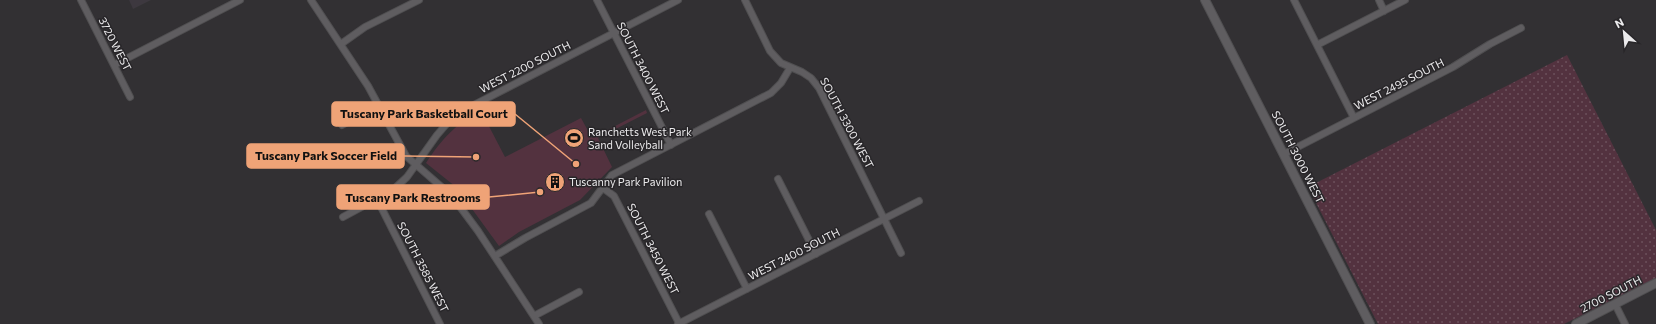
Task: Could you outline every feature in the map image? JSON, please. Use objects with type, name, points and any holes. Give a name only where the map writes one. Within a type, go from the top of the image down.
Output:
[{"type":"street","name":"3720 WEST","points":[[81,0],[130,97]]},
{"type":"street","points":[[114,65],[240,0]]},
{"type":"street","points":[[311,0],[341,44],[379,106],[406,156],[452,196],[495,256],[539,324]]},
{"type":"street","points":[[341,44],[365,27],[419,0]]},
{"type":"street","name":"SOUTH 3400 WEST","points":[[597,0],[671,145]]},
{"type":"street","name":"WEST 2200 SOUTH","points":[[343,217],[393,190],[407,177],[450,120],[468,108],[678,0]]},
{"type":"street","name":"SOUTH 3300 WEST","points":[[745,0],[770,51],[781,63],[802,72],[811,78],[819,88],[901,253]]},
{"type":"street","name":"SOUTH 3000 WEST","points":[[1206,0],[1370,324]]},
{"type":"street","points":[[1294,0],[1354,118]]},
{"type":"street","points":[[1379,0],[1384,11]]},
{"type":"street","points":[[1317,45],[1406,0]]},
{"type":"street","name":"WEST 2495 SOUTH","points":[[1284,154],[1453,67],[1490,44],[1521,28]]},
{"type":"street","points":[[495,256],[525,238],[591,203],[612,175],[771,93],[781,83],[790,68]]},
{"type":"street","points":[[342,125],[379,106]]},
{"type":"street","points":[[778,179],[816,254]]},
{"type":"street","name":"SOUTH 3450 WEST","points":[[603,188],[614,196],[679,324]]},
{"type":"street","name":"SOUTH 3585 WEST","points":[[377,199],[440,324]]},
{"type":"street","name":"WEST 2400 SOUTH","points":[[679,324],[919,201]]},
{"type":"street","points":[[709,214],[747,289]]},
{"type":"street","name":"2700 SOUTH","points":[[1576,324],[1656,283]]},
{"type":"street","points":[[534,316],[579,292]]},
{"type":"street","points":[[1615,304],[1624,324]]},
{"type":"shaded area","points":[[129,0],[151,0],[133,9]]},
{"type":"shaded area","points":[[1567,55],[1656,230],[1656,278],[1564,324],[1378,324],[1308,187]]},
{"type":"shaded area","points":[[480,109],[505,157],[581,118],[592,138],[646,110],[647,113],[598,138],[612,167],[580,200],[519,232],[499,246],[456,187],[426,163],[438,146],[450,133],[463,121]]},
{"type":"place","name":"Ranchetts West Park Sand Volleyball","points":[[574,138]]},
{"type":"place","name":"Tuscany Park Soccer Field","points":[[476,157]]},
{"type":"place","name":"Tuscany Park Basketball Court","points":[[576,164]]},
{"type":"place","name":"Tuscanny Park Pavilion","points":[[555,182]]},
{"type":"place","name":"Tuscany Park Restrooms","points":[[540,192]]}]
